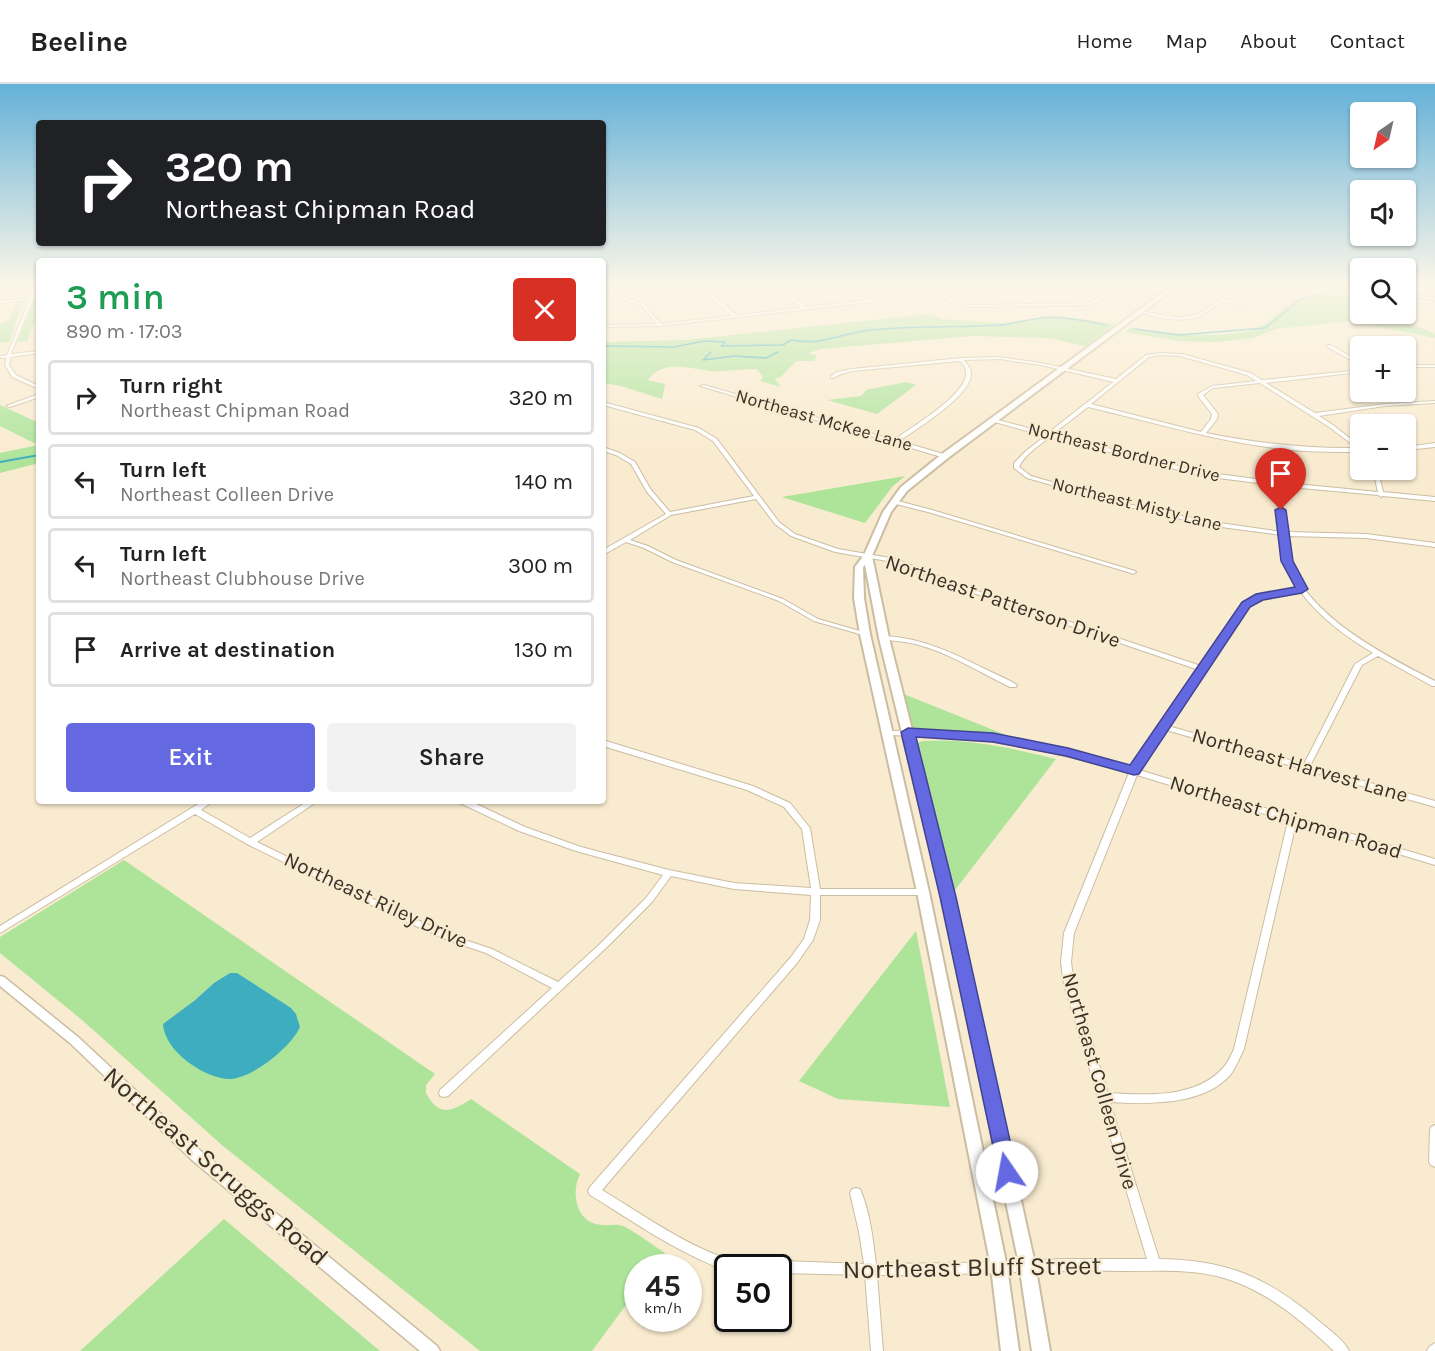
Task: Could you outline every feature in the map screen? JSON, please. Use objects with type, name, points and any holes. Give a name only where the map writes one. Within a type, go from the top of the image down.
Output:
[{"type":"main road","points":[[1010,1351],[999,1267],[923,892],[865,634],[859,598],[858,567],[868,556],[887,512],[904,489],[945,456],[1097,344]]},
{"type":"main road","points":[[868,556],[884,638],[948,897],[1027,1264],[1041,1351]]},
{"type":"street","points":[[13,344],[7,365],[14,376],[36,387]]},
{"type":"street","points":[[1329,346],[1350,358]]},
{"type":"street","points":[[0,357],[36,352]]},
{"type":"street","points":[[1050,434],[1148,356],[1171,354],[1236,369],[1262,382],[1314,415],[1350,442]]},
{"type":"street","points":[[833,377],[852,370],[961,359],[1007,358],[1117,381]]},
{"type":"street","points":[[895,441],[943,408],[961,390],[969,376],[968,369],[961,359]]},
{"type":"street","points":[[1416,366],[1435,366]]},
{"type":"street","points":[[1203,433],[1214,419],[1215,414],[1200,395],[1204,390],[1212,387],[1350,372]]},
{"type":"street","name":"Northeast McKee Lane","points":[[702,386],[945,456]]},
{"type":"street","points":[[8,406],[36,396]]},
{"type":"street","points":[[1314,415],[1385,405],[1435,402]]},
{"type":"street","name":"Northeast Patterson Drive","points":[[606,404],[697,429],[715,440],[777,523],[793,535],[837,551],[894,560],[958,586],[1203,669]]},
{"type":"street","points":[[1087,405],[1203,433],[1292,449],[1323,452],[1350,450]]},
{"type":"street","name":"Northeast Bordner Drive","points":[[993,421],[1202,474],[1435,500]]},
{"type":"street","name":"Northeast Misty Lane","points":[[1050,434],[1017,463],[1016,467],[1020,472],[1057,485],[1177,518],[1285,534],[1366,536],[1435,545]]},
{"type":"street","points":[[1416,448],[1435,445]]},
{"type":"street","points":[[606,450],[618,454],[633,464],[649,491],[669,514]]},
{"type":"street","points":[[1378,480],[1381,495]]},
{"type":"street","points":[[1276,483],[1287,561],[1302,589],[1338,626],[1377,653],[1435,684]]},
{"type":"street","points":[[606,551],[669,514],[758,497]]},
{"type":"street","points":[[894,502],[1133,572]]},
{"type":"street","points":[[625,540],[646,547],[674,561],[781,600],[816,620],[865,634]]},
{"type":"street","name":"Northeast Colleen Drive","points":[[1155,1265],[1069,984],[1066,947],[1069,933],[1134,771],[1227,630],[1246,605],[1260,597],[1302,589]]},
{"type":"street","points":[[884,638],[907,639],[930,646],[1013,685]]},
{"type":"street","points":[[1306,767],[1359,664],[1377,653]]},
{"type":"street","name":"Northeast Harvest Lane","points":[[1164,727],[1435,804]]},
{"type":"street","name":"Northeast Chipman Road","points":[[888,733],[908,732],[993,738],[1068,752],[1435,862]]},
{"type":"street","points":[[606,744],[750,788],[787,805],[806,828],[816,892]]},
{"type":"street","points":[[0,930],[204,804]]},
{"type":"street","points":[[250,842],[309,804]]},
{"type":"street","points":[[469,804],[522,829],[569,845],[669,873],[735,886],[816,892],[923,892]]},
{"type":"street","name":"Northeast Riley Drive","points":[[195,810],[250,842],[403,917],[518,964],[559,987]]},
{"type":"street","points":[[1104,1097],[1151,1099],[1197,1091],[1225,1073],[1239,1049],[1293,819]]},
{"type":"street","points":[[444,1093],[649,900],[669,873]]},
{"type":"street","name":"Northeast Bluff Street","points":[[816,892],[816,920],[808,940],[794,960],[594,1191],[689,1249],[727,1265],[871,1269],[999,1267],[1027,1264],[1155,1265],[1196,1267],[1230,1274],[1262,1287],[1310,1321],[1343,1351]]},
{"type":"street","name":"Northeast Scruggs Road","points":[[0,980],[74,1040],[197,1156],[432,1351]]},
{"type":"street","points":[[1435,1130],[1435,1162]]},
{"type":"street","points":[[856,1193],[862,1214],[871,1269],[877,1351]]},
{"type":"green space","points":[[606,344],[877,344],[820,349],[809,353],[817,356],[814,361],[796,361],[781,377],[775,379],[781,387],[760,381],[763,377],[757,369],[710,371],[685,367],[660,370],[648,380],[665,384],[662,399],[606,384]]},
{"type":"green space","points":[[906,382],[916,385],[877,414],[827,400],[861,396],[866,390]]},
{"type":"green space","points":[[0,405],[36,422],[36,444],[0,426]]},
{"type":"green space","points":[[36,445],[36,464],[0,473],[0,453]]},
{"type":"green space","points":[[905,476],[892,487],[865,523],[782,497]]},
{"type":"green space","points":[[901,693],[1011,737],[915,729],[909,724]]},
{"type":"green space","points":[[922,741],[973,742],[1056,759],[949,898],[914,750],[916,744]]},
{"type":"green space","points":[[124,860],[435,1074],[426,1085],[426,1093],[436,1106],[446,1110],[451,1109],[471,1099],[580,1174],[576,1199],[581,1214],[587,1219],[593,1223],[625,1227],[665,1253],[624,1254],[624,1308],[592,1351],[480,1351],[223,1146],[82,1020],[0,953],[0,937]],"holes":[[[214,983],[258,1069],[194,1001]]]},
{"type":"green space","points":[[916,931],[950,1107],[838,1099],[799,1081]]},
{"type":"green space","points":[[224,1219],[380,1351],[80,1351]]},
{"type":"water","points":[[230,973],[237,973],[291,1008],[296,1014],[300,1027],[280,1052],[270,1060],[249,1073],[230,1079],[209,1074],[188,1062],[170,1044],[163,1024]]},
{"type":"waterway","points":[[606,346],[674,347],[688,344]]},
{"type":"waterway","points":[[723,344],[721,346],[784,344]]},
{"type":"waterway","points":[[711,352],[703,360],[734,356],[766,358],[778,352]]},
{"type":"waterway","points":[[0,462],[36,456]]},
{"type":"route","points":[[1007,1172],[948,897],[908,732],[993,738],[1026,743],[1068,752],[1134,771],[1246,605],[1260,597],[1302,589],[1287,561],[1281,510]]}]
